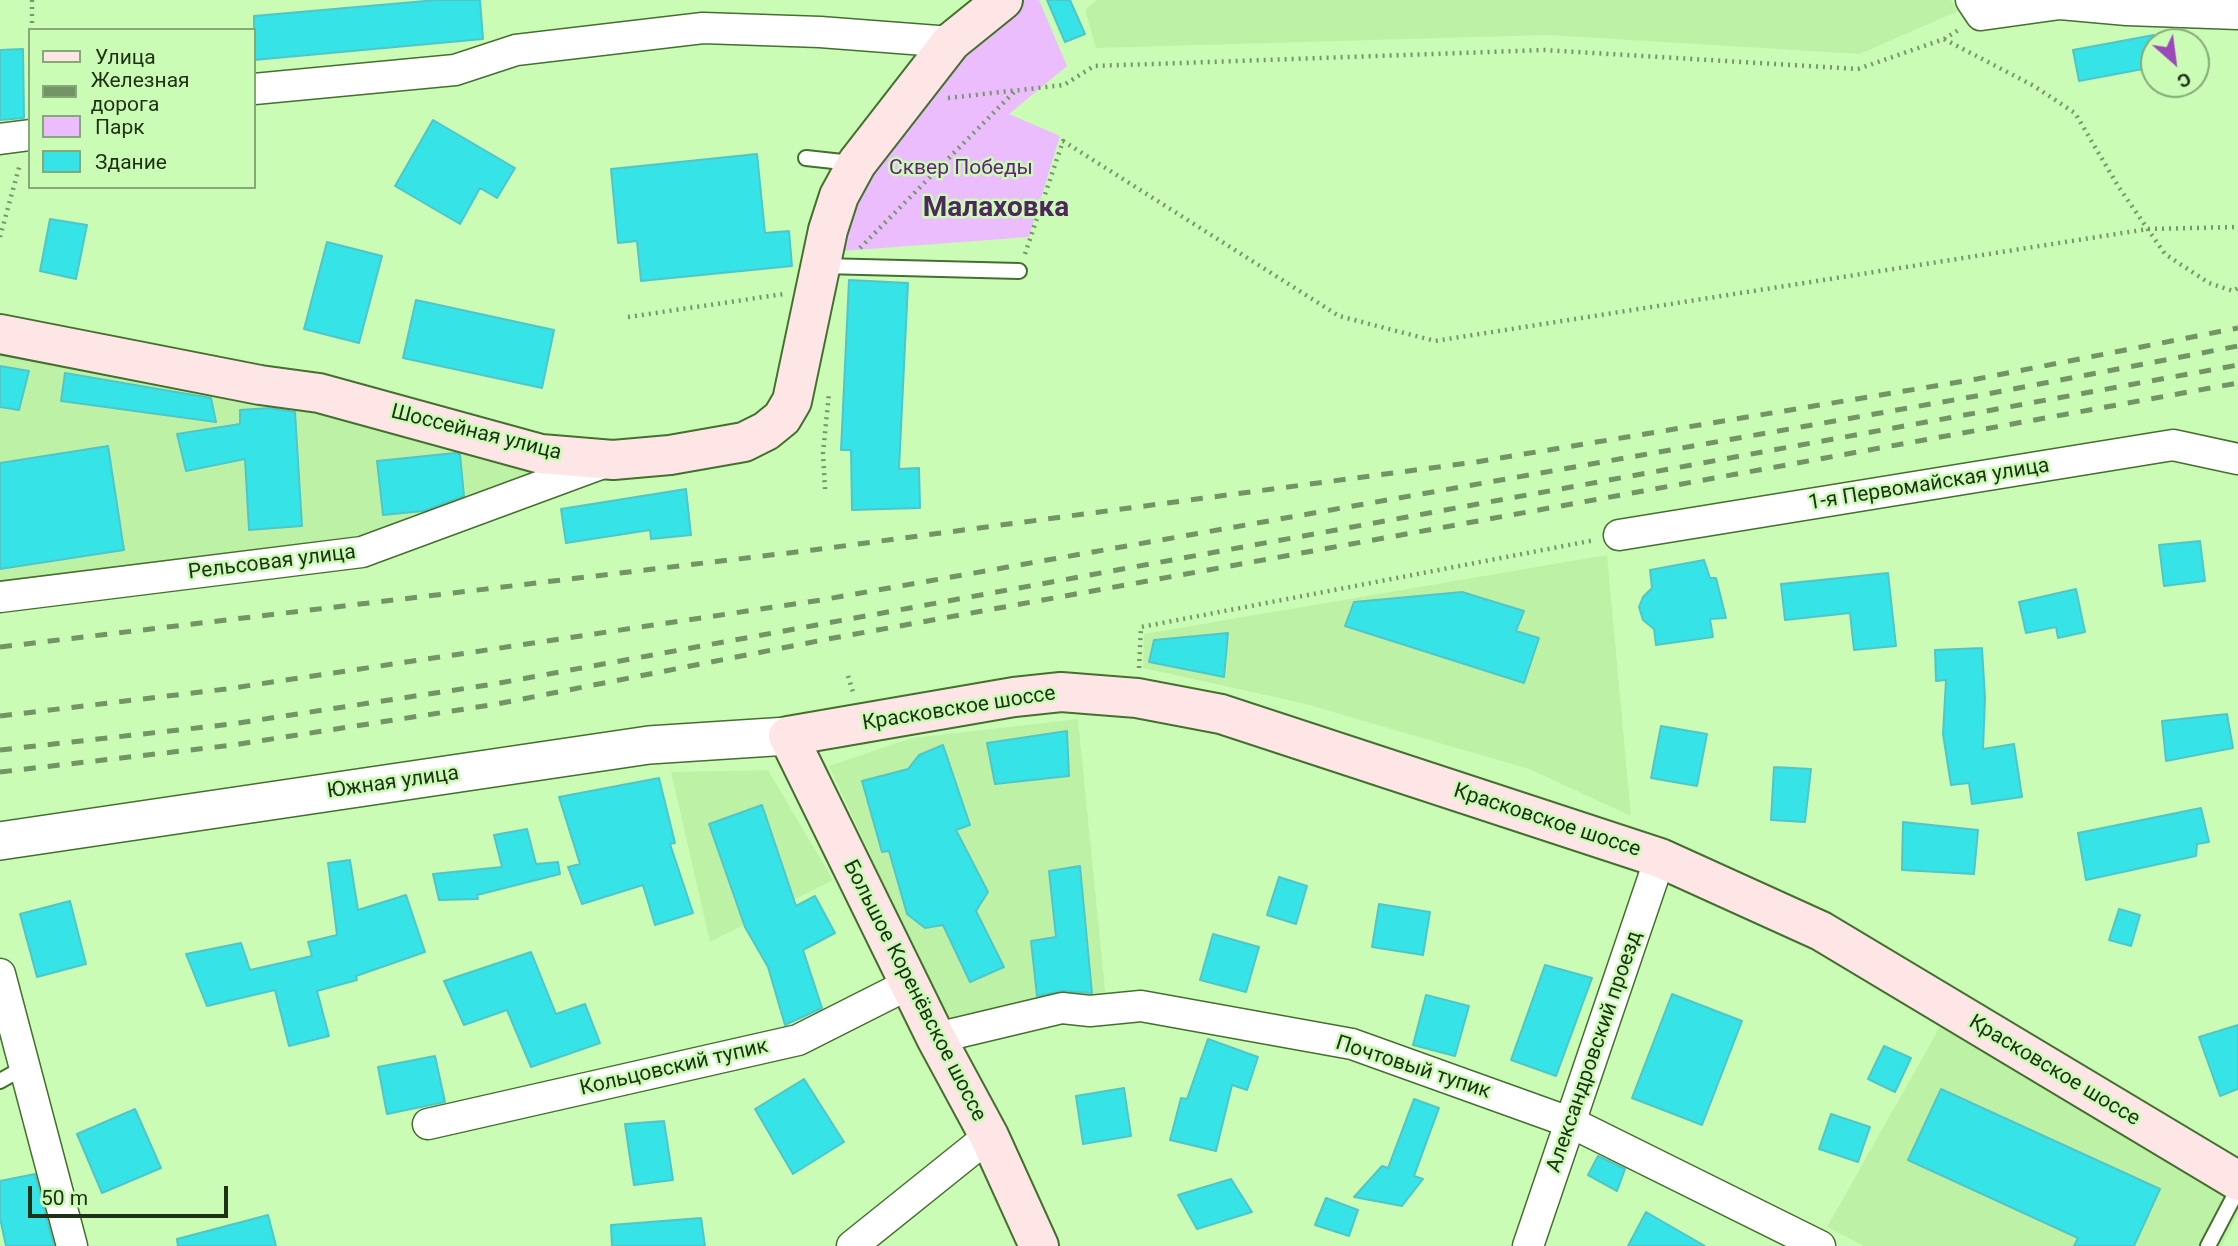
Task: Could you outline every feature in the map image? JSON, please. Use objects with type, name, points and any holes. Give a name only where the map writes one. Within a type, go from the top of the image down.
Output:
[{"type":"main road","name":"Шоссейная улица","points":[[0,334],[319,393],[541,454],[613,460],[670,455],[744,442],[766,431],[782,418],[792,401],[832,266],[839,196],[857,163],[951,42],[1003,0]]},
{"type":"main road","name":"Красковское шоссе","points":[[788,736],[1014,697],[1061,692],[1137,698],[1221,714],[1660,858],[1821,931],[2238,1181]]},
{"type":"main road","name":"Большое Коренёвское шоссе","points":[[788,736],[936,1038],[989,1136],[1040,1246]]},
{"type":"street","points":[[1976,7],[2060,4],[2127,10],[2238,14]]},
{"type":"street","points":[[256,89],[455,70],[516,50],[703,28],[820,32],[951,42]]},
{"type":"street","name":"1-я Первомайская улица","points":[[1619,535],[2173,445],[2238,458]]},
{"type":"street","name":"Рельсовая улица","points":[[0,597],[362,552],[613,460]]},
{"type":"street","name":"Южная улица","points":[[0,841],[649,746],[788,736]]},
{"type":"street","name":"Александровский проезд","points":[[1528,1246],[1660,858]]},
{"type":"street","points":[[0,974],[13,1074],[72,1246]]},
{"type":"street","name":"Кольцовский тупик","points":[[428,1124],[798,1040],[909,984]]},
{"type":"street","name":"Почтовый тупик","points":[[936,1038],[1062,1008],[1090,1011],[1141,1006],[1352,1044],[1572,1123],[1820,1246]]},
{"type":"street","points":[[852,1246],[989,1136]]},
{"type":"lane","points":[[806,158],[857,163]]},
{"type":"lane","points":[[832,266],[1019,271]]},
{"type":"lane","points":[[2208,1246],[2238,1189]]},
{"type":"path","points":[[32,0],[32,28]]},
{"type":"path","points":[[943,99],[1064,85],[1094,66],[1544,50],[1858,69],[1944,39],[1976,7]]},
{"type":"path","points":[[1944,39],[2034,86],[2075,113],[2165,254],[2209,283],[2232,291],[2238,288]]},
{"type":"path","points":[[832,266],[1017,90]]},
{"type":"path","points":[[0,237],[10,210],[19,137]]},
{"type":"path","points":[[1019,271],[1063,141],[1339,316],[1435,341],[2148,229],[2238,227]]},
{"type":"path","points":[[825,489],[823,453],[830,389]]},
{"type":"path","points":[[1137,698],[1141,627],[1619,535]]},
{"type":"path","points":[[848,676],[855,698]]},
{"type":"shaded area","points":[[1097,0],[1951,0],[1958,11],[1860,54],[1548,35],[1096,48],[1085,10]]},
{"type":"shaded area","points":[[0,344],[311,404],[561,474],[360,547],[0,588]]},
{"type":"shaded area","points":[[1607,555],[1631,816],[1529,769],[1302,703],[1143,668],[1144,634]]},
{"type":"shaded area","points":[[1078,719],[1106,999],[949,1025],[829,766],[912,738]]},
{"type":"shaded area","points":[[768,770],[833,880],[710,942],[671,772]]},
{"type":"shaded area","points":[[1941,1025],[2238,1197],[2238,1214],[2222,1246],[1864,1246],[1827,1227]]},
{"type":"green space","name":"Сквер Победы","points":[[1021,0],[1039,0],[1067,66],[1009,114],[1060,136],[1029,237],[842,251],[867,177],[957,54]]},
{"type":"building","points":[[437,0],[480,0],[483,39],[256,60],[254,16]]},
{"type":"building","points":[[1047,0],[1070,0],[1085,34],[1065,42]]},
{"type":"building","points":[[2140,38],[2140,70],[2079,81],[2073,50]]},
{"type":"building","points":[[23,49],[24,118],[0,120],[0,50]]},
{"type":"building","points":[[433,120],[515,168],[497,198],[480,188],[460,224],[395,186]]},
{"type":"building","points":[[757,154],[765,233],[789,231],[792,266],[641,281],[637,241],[618,243],[611,169]]},
{"type":"building","points":[[50,219],[87,225],[76,279],[40,271]]},
{"type":"building","points":[[327,242],[382,256],[359,343],[304,329]]},
{"type":"building","points":[[849,280],[908,283],[899,469],[919,468],[920,508],[852,510],[851,450],[841,450]]},
{"type":"building","points":[[416,300],[554,330],[542,388],[403,358]]},
{"type":"building","points":[[0,366],[29,371],[19,410],[0,407]]},
{"type":"building","points":[[65,373],[211,398],[216,422],[61,401]]},
{"type":"building","points":[[269,408],[295,412],[302,526],[249,530],[245,459],[186,471],[177,434],[240,424],[240,410]]},
{"type":"building","points":[[108,446],[124,550],[0,569],[0,463]]},
{"type":"building","points":[[460,454],[464,496],[424,511],[383,515],[377,461]]},
{"type":"building","points":[[686,489],[691,535],[651,539],[650,530],[566,543],[561,509]]},
{"type":"building","points":[[2200,541],[2205,581],[2164,586],[2159,545]]},
{"type":"building","points":[[1704,560],[1710,578],[1716,578],[1726,618],[1710,619],[1713,637],[1656,645],[1654,629],[1643,620],[1639,607],[1643,597],[1652,588],[1650,570]]},
{"type":"building","points":[[1888,573],[1896,646],[1854,650],[1850,613],[1785,620],[1781,584]]},
{"type":"building","points":[[2076,589],[2085,632],[2058,638],[2056,627],[2026,633],[2019,602]]},
{"type":"building","points":[[1462,592],[1524,611],[1516,631],[1539,638],[1524,683],[1345,626],[1354,602]]},
{"type":"building","points":[[1228,633],[1224,677],[1149,662],[1154,640]]},
{"type":"building","points":[[1982,648],[1985,698],[1983,749],[2014,744],[2022,797],[1972,804],[1969,783],[1951,785],[1943,734],[1946,680],[1936,681],[1935,650]]},
{"type":"building","points":[[2227,714],[2233,748],[2166,761],[2162,721]]},
{"type":"building","points":[[1661,726],[1707,734],[1697,786],[1651,778]]},
{"type":"building","points":[[1067,731],[1069,776],[995,784],[987,743]]},
{"type":"building","points":[[943,745],[970,825],[956,830],[988,892],[976,911],[1004,967],[970,982],[943,925],[925,928],[907,914],[889,851],[882,852],[862,781],[908,769],[919,755]]},
{"type":"building","points":[[1774,767],[1811,769],[1805,822],[1771,820]]},
{"type":"building","points":[[659,778],[675,843],[670,844],[693,913],[655,925],[643,885],[582,904],[568,867],[580,864],[559,797]]},
{"type":"building","points":[[762,805],[796,906],[815,896],[835,933],[803,950],[822,1008],[785,1025],[768,967],[745,927],[709,824]]},
{"type":"building","points":[[2201,808],[2209,842],[2197,844],[2196,856],[2086,880],[2078,833]]},
{"type":"building","points":[[1903,822],[1978,830],[1974,874],[1902,870]]},
{"type":"building","points":[[527,829],[536,864],[558,862],[560,874],[477,895],[478,899],[439,900],[433,874],[502,867],[494,835]]},
{"type":"building","points":[[350,860],[358,910],[406,895],[425,952],[356,976],[357,980],[317,991],[329,1036],[289,1046],[275,990],[207,1006],[186,954],[241,943],[250,970],[312,956],[308,942],[337,935],[328,863]]},
{"type":"building","points":[[1080,866],[1092,993],[1063,991],[1037,996],[1031,941],[1056,937],[1049,871]]},
{"type":"building","points":[[1279,877],[1307,886],[1296,924],[1267,915]]},
{"type":"building","points":[[70,901],[86,964],[37,977],[20,914]]},
{"type":"building","points":[[1379,904],[1430,912],[1423,955],[1372,947]]},
{"type":"building","points":[[2119,909],[2140,915],[2131,946],[2109,940]]},
{"type":"building","points":[[1213,934],[1259,947],[1246,992],[1200,980]]},
{"type":"building","points":[[531,952],[556,1014],[585,1004],[600,1043],[531,1067],[507,1010],[464,1025],[444,981]]},
{"type":"building","points":[[1545,965],[1592,978],[1556,1076],[1511,1060]]},
{"type":"building","points":[[1672,994],[1742,1021],[1702,1125],[1632,1098]]},
{"type":"building","points":[[1426,995],[1469,1006],[1455,1056],[1413,1045]]},
{"type":"building","points":[[2238,1025],[2238,1089],[2220,1096],[2199,1037]]},
{"type":"building","points":[[1208,1039],[1258,1057],[1247,1090],[1232,1085],[1216,1151],[1170,1140],[1181,1098],[1187,1099]]},
{"type":"building","points":[[1884,1046],[1911,1058],[1895,1092],[1868,1079]]},
{"type":"building","points":[[435,1056],[445,1102],[387,1114],[378,1067]]},
{"type":"building","points":[[804,1079],[844,1142],[793,1174],[755,1109]]},
{"type":"building","points":[[1124,1088],[1131,1136],[1083,1144],[1076,1096]]},
{"type":"building","points":[[1941,1089],[2160,1189],[2134,1246],[2074,1246],[2078,1238],[1908,1160]]},
{"type":"building","points":[[1414,1099],[1439,1108],[1414,1176],[1423,1179],[1402,1206],[1354,1197],[1382,1166],[1388,1168]]},
{"type":"building","points":[[135,1109],[161,1168],[102,1193],[77,1134]]},
{"type":"building","points":[[1831,1114],[1870,1127],[1858,1162],[1819,1149]]},
{"type":"building","points":[[664,1121],[673,1180],[634,1185],[625,1124]]},
{"type":"building","points":[[1598,1156],[1625,1169],[1617,1191],[1588,1175]]},
{"type":"building","points":[[35,1174],[54,1246],[6,1246],[0,1218],[0,1181]]},
{"type":"building","points":[[1231,1179],[1252,1212],[1197,1229],[1178,1195]]},
{"type":"building","points":[[1326,1198],[1358,1210],[1349,1236],[1315,1225]]},
{"type":"building","points":[[1646,1212],[1705,1246],[1628,1246]]},
{"type":"building","points":[[268,1215],[276,1246],[178,1246],[177,1239]]},
{"type":"building","points":[[701,1218],[705,1246],[612,1246],[611,1225]]},
{"type":"railway","points":[[0,647],[813,550],[1476,462],[1977,379],[2238,328]]},
{"type":"railway","points":[[0,716],[226,689],[821,600],[1982,395],[2238,346]]},
{"type":"railway","points":[[0,750],[232,724],[494,684],[2238,365]]},
{"type":"railway","points":[[0,772],[233,745],[497,704],[828,639],[2238,383]]},
{"type":"district","name":"Малаховка","points":[[996,209]]}]
